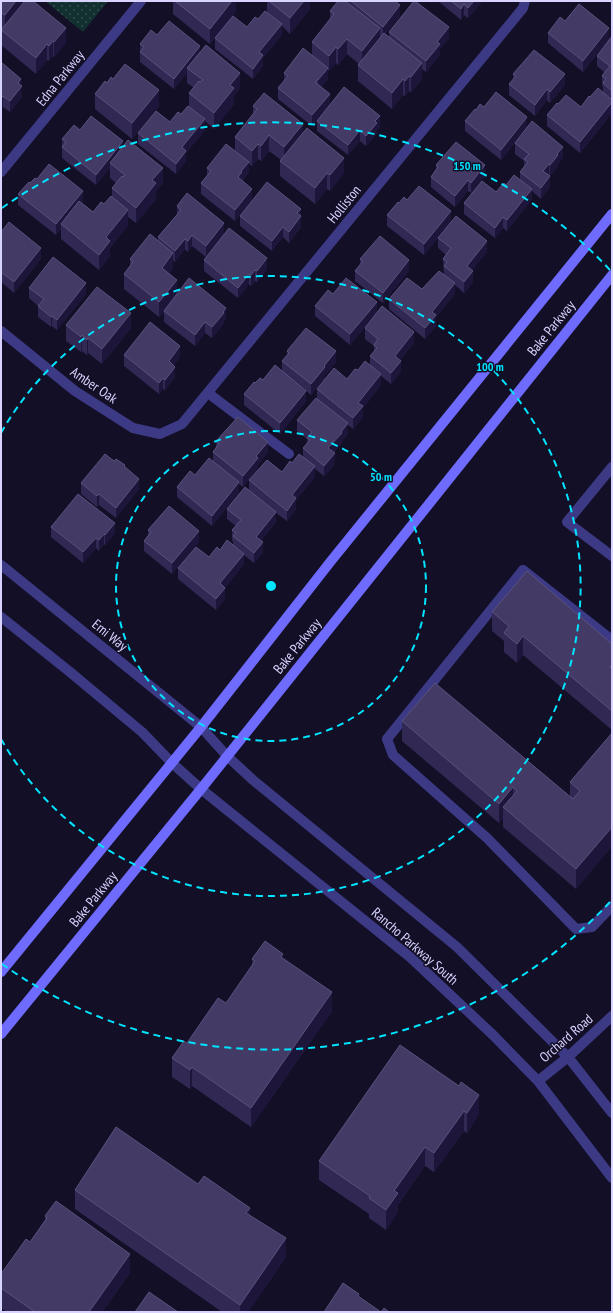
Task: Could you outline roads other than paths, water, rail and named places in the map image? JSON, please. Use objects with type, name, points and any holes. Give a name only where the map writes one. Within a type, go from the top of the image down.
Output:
[{"type":"main road","name":"Bake Parkway","points":[[1,972],[172,763],[326,567],[612,214]]},
{"type":"main road","name":"Bake Parkway","points":[[1,1034],[200,789],[612,275]]},
{"type":"street","name":"Edna Parkway","points":[[1,172],[141,1]]},
{"type":"street","name":"Holliston","points":[[182,424],[523,8],[525,1]]},
{"type":"street","name":"Amber Oak","points":[[1,331],[75,391],[133,428],[160,434],[182,424]]},
{"type":"street","points":[[208,392],[289,454]]},
{"type":"street","points":[[612,467],[567,522],[612,556]]},
{"type":"street","name":"Emi Way","points":[[1,565],[201,727]]},
{"type":"street","points":[[612,640],[523,570],[387,739],[393,755],[487,838],[576,929],[592,927],[612,906]]},
{"type":"street","points":[[1,617],[142,732],[172,763]]},
{"type":"street","name":"Rancho Parkway South","points":[[201,727],[226,756],[457,947],[568,1057],[612,1113]]},
{"type":"street","name":"Rancho Parkway South","points":[[172,763],[200,789],[410,957],[493,1035],[538,1080],[612,1178]]},
{"type":"street","name":"Orchard Road","points":[[538,1080],[568,1057],[612,1016]]}]
